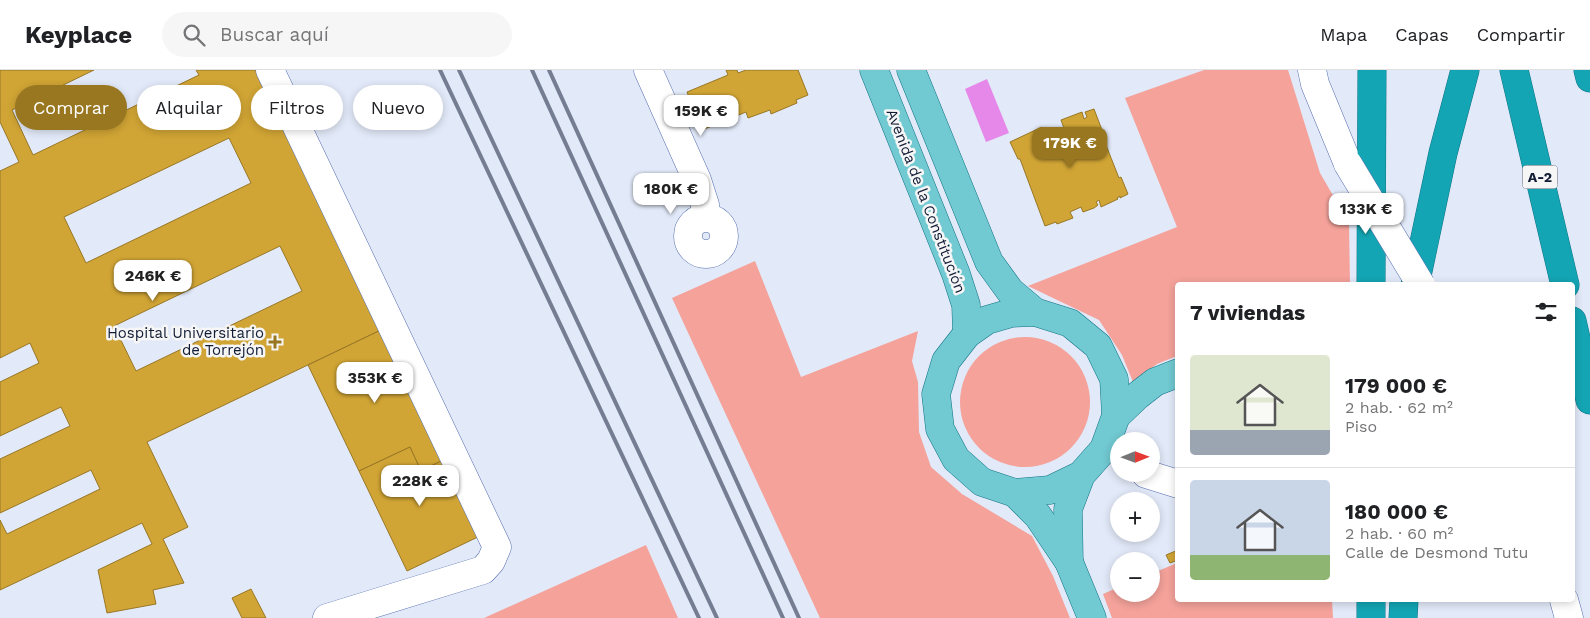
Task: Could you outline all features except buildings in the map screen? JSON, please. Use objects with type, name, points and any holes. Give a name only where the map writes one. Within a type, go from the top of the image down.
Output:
[{"type":"highway","points":[[1372,70],[1372,282]]},
{"type":"highway","points":[[1416,282],[1443,153],[1464,70]]},
{"type":"highway","name":"A-2","points":[[1514,70],[1564,282]]},
{"type":"highway","points":[[1588,70],[1590,78]]},
{"type":"highway","points":[[1575,334],[1590,400]]},
{"type":"highway","points":[[1371,602],[1371,618]]},
{"type":"highway","points":[[1404,602],[1404,618]]},
{"type":"main road","name":"Avenida de la Constitución","points":[[874,70],[956,274],[966,305],[967,334]]},
{"type":"main road","points":[[911,70],[988,262],[1010,291],[1035,312]]},
{"type":"main road","points":[[1110,455],[1081,475],[1050,490],[1015,493],[982,482],[956,459],[940,429],[936,394],[946,361],[967,334],[987,320],[1011,313],[1035,312],[1070,322],[1098,346],[1114,379],[1116,416],[1114,432]]},
{"type":"main road","points":[[1116,416],[1155,382],[1175,374]]},
{"type":"main road","points":[[1069,562],[1068,509],[1081,475]]},
{"type":"main road","points":[[1015,493],[1038,516],[1069,562],[1092,618]]},
{"type":"main road","points":[[1358,602],[1359,618]]},
{"type":"street","points":[[270,70],[497,547],[491,560],[483,570],[327,618]]},
{"type":"street","points":[[648,70],[697,180],[705,205],[706,217]]},
{"type":"street","points":[[1312,70],[1315,84],[1348,164],[1419,282]]},
{"type":"street","points":[[1160,476],[1175,479]]},
{"type":"street","points":[[1564,602],[1568,618]]},
{"type":"shaded area","points":[[1204,70],[1288,70],[1320,173],[1349,223],[1350,282],[1175,282],[1175,357],[1157,364],[1133,382],[1122,355],[1099,320],[1028,286],[1177,227],[1125,98]]},
{"type":"shaded area","points":[[987,79],[1009,133],[986,142],[965,89]]},
{"type":"shaded area","points":[[755,261],[801,377],[918,331],[912,361],[918,382],[919,432],[931,467],[962,494],[1032,536],[1053,576],[1070,618],[820,618],[672,298]]},
{"type":"shaded area","points":[[1025,337],[1038,338],[1050,342],[1071,356],[1085,377],[1089,389],[1089,415],[1085,427],[1071,448],[1050,462],[1038,466],[1025,467],[1012,466],[1000,462],[979,448],[965,427],[961,415],[960,402],[961,389],[965,377],[979,356],[1000,342],[1012,338]]},
{"type":"shaded area","points":[[646,545],[678,618],[484,618]]},
{"type":"shaded area","points":[[1175,564],[1175,602],[1332,602],[1333,618],[1112,618],[1103,594],[1110,591],[1110,602],[1160,602],[1160,570]]},
{"type":"railway","points":[[440,70],[699,618]]},
{"type":"railway","points":[[459,70],[717,618]]},
{"type":"railway","points":[[532,70],[783,618]]},
{"type":"railway","points":[[549,70],[799,618]]},
{"type":"place","name":"Hospital Universitario de Torrejón","points":[[275,342]]}]
